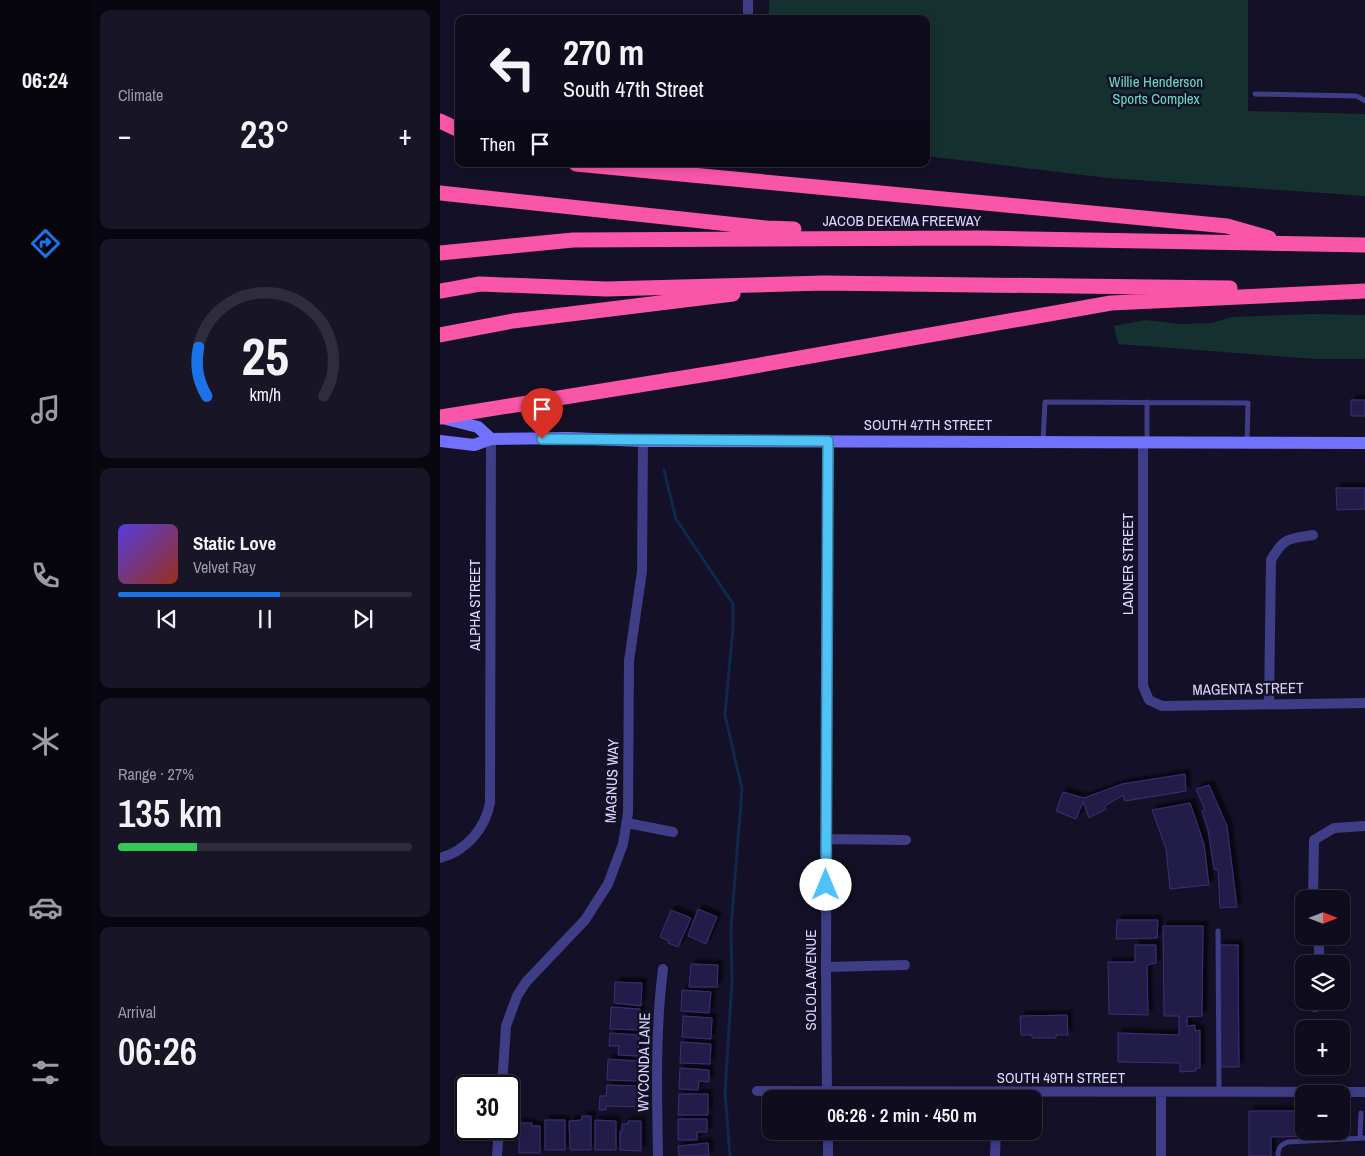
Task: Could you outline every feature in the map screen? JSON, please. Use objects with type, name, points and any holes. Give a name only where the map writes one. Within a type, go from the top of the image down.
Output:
[{"type":"highway","points":[[440,121],[455,128]]},
{"type":"highway","points":[[608,167],[1227,226],[1287,244]]},
{"type":"highway","points":[[440,193],[766,228],[980,238]]},
{"type":"highway","name":"JACOB DEKEMA FREEWAY","points":[[440,253],[574,240],[980,238],[1365,245]]},
{"type":"highway","points":[[440,335],[513,321],[824,283]]},
{"type":"highway","points":[[440,290],[480,284],[606,289],[824,283],[1365,290]]},
{"type":"highway","points":[[440,417],[726,371],[1111,303],[1365,290]]},
{"type":"main road","points":[[440,417],[478,427],[491,440]]},
{"type":"main road","name":"SOUTH 47TH STREET","points":[[440,441],[474,445],[491,440],[569,438],[643,441],[1365,443]]},
{"type":"street","points":[[748,0],[748,15]]},
{"type":"street","name":"ALPHA STREET","points":[[440,858],[467,844],[483,824],[490,803],[491,440]]},
{"type":"street","name":"MAGNUS WAY","points":[[503,1075],[506,1026],[517,996],[532,976],[585,920],[608,884],[623,844],[627,823],[629,662],[642,571],[643,441]]},
{"type":"street","name":"SOLOLA AVENUE","points":[[827,1090],[828,441]]},
{"type":"street","name":"LADNER STREET","points":[[1142,686],[1145,442]]},
{"type":"street","points":[[1269,703],[1271,560],[1279,546],[1287,540],[1313,535]]},
{"type":"street","name":"MAGENTA STREET","points":[[1142,686],[1149,700],[1162,706],[1365,703]]},
{"type":"street","points":[[627,823],[673,832]]},
{"type":"street","points":[[1313,890],[1314,840],[1334,828],[1365,826]]},
{"type":"street","points":[[826,839],[906,840]]},
{"type":"street","points":[[826,967],[905,965]]},
{"type":"street","name":"WYCONDA LANE","points":[[658,1156],[658,1055],[663,969]]},
{"type":"street","name":"SOUTH 49TH STREET","points":[[757,1091],[762,1091]]},
{"type":"street","points":[[1161,1092],[1161,1156]]},
{"type":"street","name":"SOUTH 49TH STREET","points":[[1042,1095],[1161,1092],[1365,1092]]},
{"type":"street","points":[[497,1156],[498,1140]]},
{"type":"street","points":[[828,1140],[828,1156]]},
{"type":"street","points":[[996,1140],[996,1156]]},
{"type":"lane","points":[[1255,94],[1357,96],[1365,101]]},
{"type":"lane","points":[[1043,442],[1044,402],[1248,403],[1247,442]]},
{"type":"lane","points":[[1145,442],[1147,402]]},
{"type":"lane","points":[[1218,931],[1219,1092]]},
{"type":"lane","points":[[1350,1139],[1363,1138],[1361,1113]]},
{"type":"lane","points":[[1278,1156],[1278,1150],[1281,1145],[1288,1142],[1337,1140]]},
{"type":"green space","name":"Willie Henderson Sports Complex","points":[[769,0],[1248,0],[1248,111],[1365,114],[1365,196],[1108,178],[930,156],[930,15],[769,15]]},
{"type":"green space","points":[[1314,314],[1365,315],[1365,359],[1315,359],[1118,344],[1114,326],[1145,320],[1181,324],[1212,323],[1232,317]]},
{"type":"building","points":[[1351,400],[1365,400],[1365,416],[1351,416]]},
{"type":"building","points":[[1336,488],[1365,488],[1365,509],[1337,510]]},
{"type":"building","points":[[1185,774],[1186,791],[1125,801],[1123,795],[1105,806],[1106,809],[1089,818],[1083,802],[1076,819],[1056,811],[1063,792],[1084,798],[1122,784]]},
{"type":"building","points":[[1209,785],[1227,826],[1237,907],[1220,908],[1218,870],[1214,869],[1208,830],[1202,811],[1205,810],[1196,789]]},
{"type":"building","points":[[1190,803],[1204,844],[1209,885],[1170,889],[1166,849],[1152,810]]},
{"type":"building","points":[[698,909],[717,917],[706,944],[688,936]]},
{"type":"building","points":[[671,910],[691,918],[678,947],[660,937]]},
{"type":"building","points":[[1117,920],[1158,920],[1157,938],[1116,939]]},
{"type":"building","points":[[1163,926],[1203,926],[1202,1016],[1187,1017],[1187,1026],[1195,1025],[1195,1031],[1200,1030],[1200,1068],[1196,1068],[1196,1071],[1180,1072],[1180,1063],[1118,1062],[1118,1033],[1179,1035],[1179,1016],[1164,1016]]},
{"type":"building","points":[[1135,945],[1156,945],[1156,963],[1147,965],[1148,1015],[1109,1014],[1108,962],[1135,962]]},
{"type":"building","points":[[1219,945],[1238,945],[1239,1067],[1220,1067]]},
{"type":"building","points":[[691,964],[718,965],[717,987],[689,987]]},
{"type":"building","points":[[615,982],[642,983],[641,1006],[614,1003]]},
{"type":"building","points":[[682,990],[711,992],[709,1013],[681,1011]]},
{"type":"building","points":[[611,1007],[640,1009],[639,1030],[610,1029]]},
{"type":"building","points":[[1067,1015],[1068,1035],[1056,1035],[1056,1038],[1032,1038],[1032,1035],[1021,1035],[1020,1016]]},
{"type":"building","points":[[683,1016],[712,1018],[711,1039],[682,1037]]},
{"type":"building","points":[[610,1033],[639,1035],[638,1056],[618,1055],[619,1046],[609,1046]]},
{"type":"building","points":[[681,1042],[711,1044],[710,1064],[680,1063]]},
{"type":"building","points":[[608,1059],[638,1061],[637,1081],[607,1080]]},
{"type":"building","points":[[680,1068],[709,1070],[709,1082],[699,1081],[698,1090],[679,1089]]},
{"type":"building","points":[[607,1085],[640,1086],[640,1098],[645,1098],[644,1107],[606,1106],[606,1110],[599,1110],[600,1096],[606,1096]]},
{"type":"building","points":[[679,1094],[708,1094],[708,1115],[678,1115]]},
{"type":"building","points":[[1249,1111],[1295,1111],[1295,1136],[1271,1137],[1271,1156],[1249,1156]]},
{"type":"building","points":[[582,1116],[591,1116],[591,1150],[570,1150],[569,1121],[582,1120]]},
{"type":"building","points":[[678,1119],[707,1119],[707,1132],[697,1132],[697,1140],[678,1140]]},
{"type":"building","points":[[545,1120],[565,1120],[565,1150],[545,1150]]},
{"type":"building","points":[[595,1120],[616,1121],[616,1150],[595,1150]]},
{"type":"building","points":[[628,1121],[641,1121],[641,1151],[620,1150],[620,1131],[622,1131],[622,1124],[628,1124]]},
{"type":"building","points":[[520,1123],[532,1123],[532,1126],[540,1126],[540,1153],[519,1153]]},
{"type":"building","points":[[708,1143],[709,1156],[679,1156],[678,1146]]},
{"type":"waterway","points":[[664,470],[676,519],[733,604],[733,627],[725,715],[742,789],[731,928],[732,981],[725,1093],[730,1156]]},
{"type":"route","points":[[542,439],[828,441],[826,885]]}]
